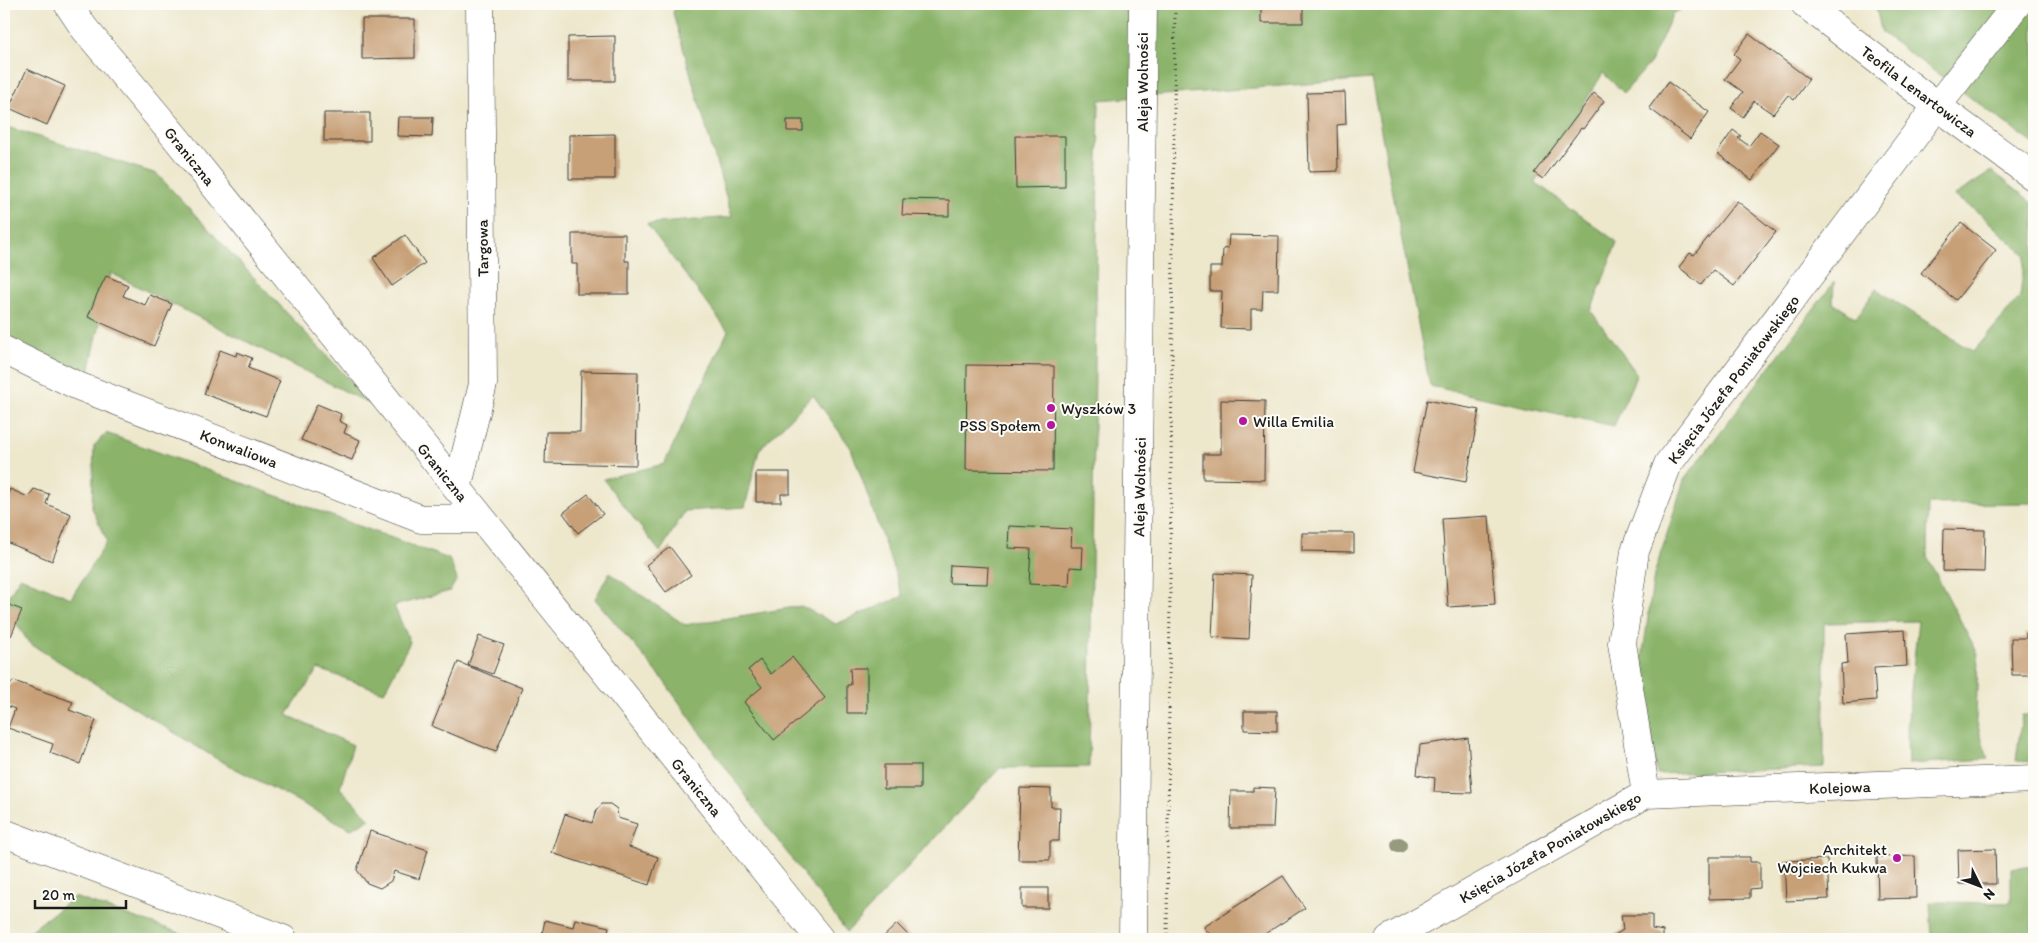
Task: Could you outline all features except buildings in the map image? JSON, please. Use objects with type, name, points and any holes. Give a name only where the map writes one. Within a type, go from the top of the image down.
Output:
[{"type":"street","name":"Graniczna","points":[[68,4],[84,28],[176,138],[820,939]]},
{"type":"street","name":"Targowa","points":[[457,489],[483,384],[480,4]]},
{"type":"street","name":"Aleja Wolności","points":[[1133,939],[1140,444],[1143,4]]},
{"type":"street","name":"Teofila Lenartowicza","points":[[1805,4],[1937,106],[2034,177]]},
{"type":"street","name":"Księcia Józefa Poniatowskiego","points":[[1389,939],[1646,794],[1622,643],[1635,551],[1668,464],[1937,106],[2017,4]]},
{"type":"street","name":"Konwaliowa","points":[[4,350],[78,386],[422,519],[481,519]]},
{"type":"street","name":"Kolejowa","points":[[1646,794],[2034,779]]},
{"type":"street","points":[[4,833],[283,939]]},
{"type":"path","points":[[1167,939],[1175,4]]},
{"type":"green space","points":[[676,4],[1689,4],[1672,15],[1651,62],[1624,93],[1603,73],[1535,182],[1617,242],[1591,311],[1637,374],[1614,426],[1430,386],[1371,79],[1099,100],[1089,767],[1000,768],[847,932],[779,842],[661,677],[595,599],[609,573],[685,625],[801,606],[836,624],[903,596],[851,448],[813,395],[759,450],[745,507],[685,511],[660,552],[603,479],[664,464],[728,331],[647,224],[732,217],[673,13]]},
{"type":"green space","points":[[1875,4],[2034,4],[2034,144],[1882,33]]},
{"type":"green space","points":[[4,126],[157,174],[374,406],[111,273],[87,381],[4,362]]},
{"type":"green space","points":[[1992,171],[2034,204],[2034,503],[1928,504],[1927,557],[1978,654],[1976,720],[1988,759],[1908,764],[1907,729],[1918,621],[1824,623],[1824,767],[1657,774],[1640,674],[1654,575],[1684,480],[1834,282],[1833,303],[1856,318],[1876,289],[1973,352],[2020,297],[2025,255],[1979,213],[1954,196]]},
{"type":"green space","points":[[106,433],[449,559],[457,579],[450,591],[394,606],[410,642],[384,692],[318,669],[287,715],[353,745],[340,788],[370,819],[351,829],[217,759],[29,643],[4,604],[20,577],[71,598],[107,541],[92,508],[94,446]]},
{"type":"green space","points":[[2022,715],[2034,715],[2034,762],[2016,761]]},
{"type":"green space","points":[[2034,866],[2032,939],[1932,939],[1930,902],[2011,903],[2011,869]]},
{"type":"green space","points":[[74,897],[198,939],[20,939]]},
{"type":"place","name":"Wyszków 3","points":[[1051,408]]},
{"type":"place","name":"Willa Emilia","points":[[1243,421]]},
{"type":"place","name":"PSS Społem","points":[[1051,425]]},
{"type":"place","name":"Architekt Wojciech Kukwa","points":[[1897,858]]}]
